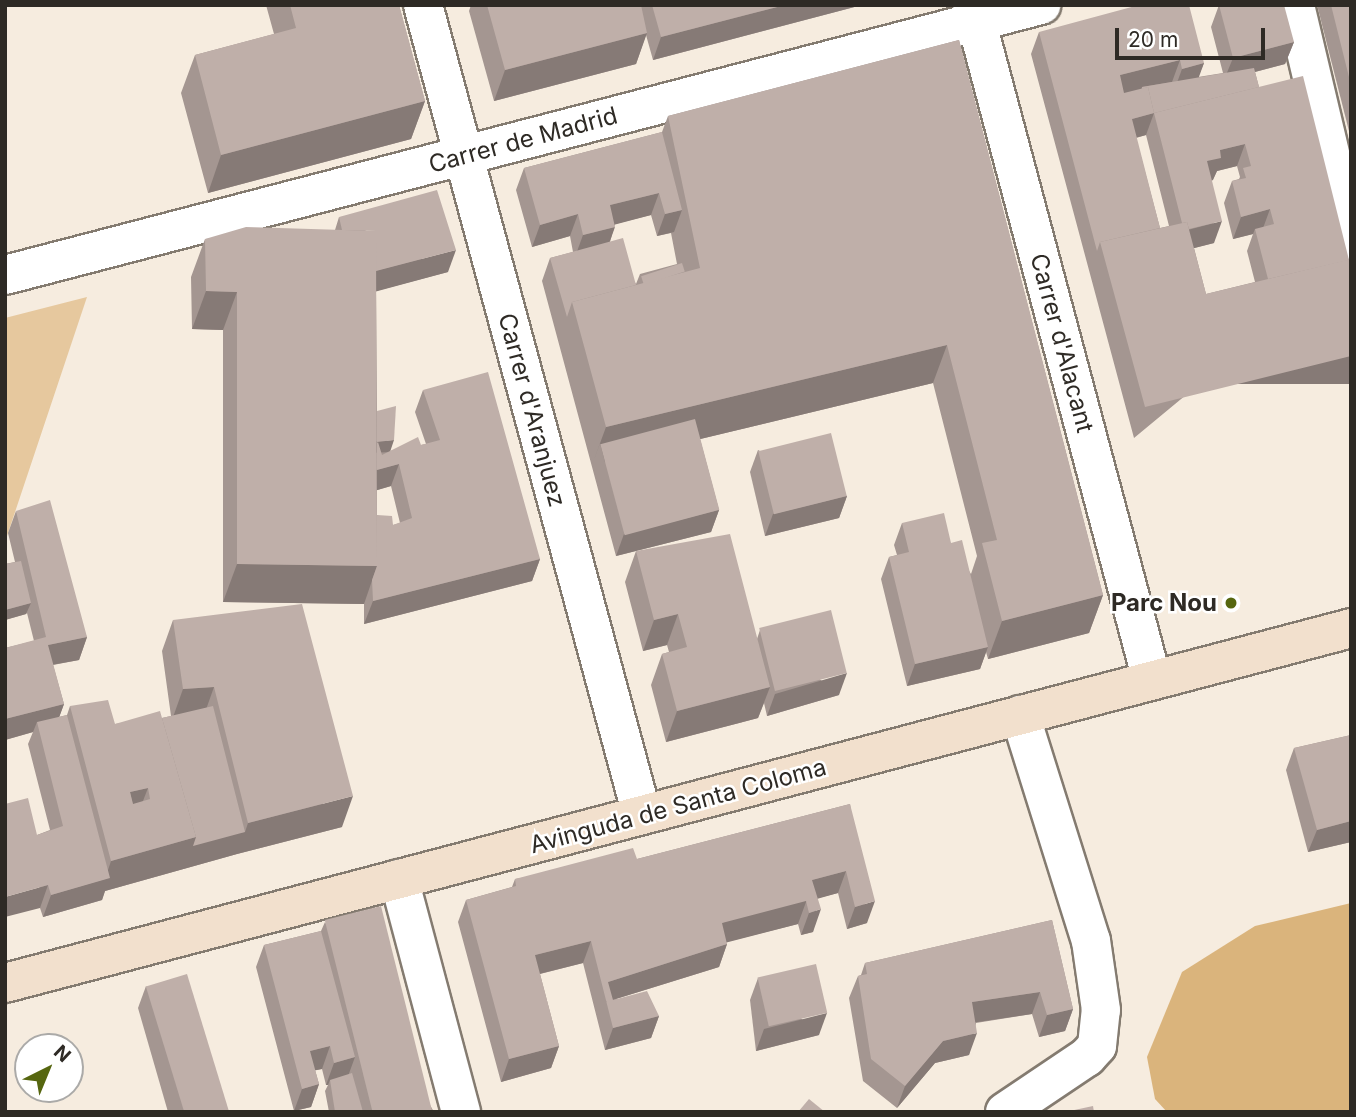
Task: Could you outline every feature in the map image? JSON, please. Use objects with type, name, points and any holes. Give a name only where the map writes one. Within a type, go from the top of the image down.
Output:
[{"type":"main road","name":"Avinguda de Santa Coloma","points":[[5,983],[1351,628]]},
{"type":"street","name":"Carrer d'Aranjuez","points":[[423,5],[642,815]]},
{"type":"street","name":"Carrer de Madrid","points":[[5,275],[464,155],[974,14],[1041,5]]},
{"type":"street","points":[[1295,5],[1351,241]]},
{"type":"street","name":"Carrer d'Alacant","points":[[974,14],[1152,680]]},
{"type":"street","points":[[1005,1112],[1087,1057],[1097,1046],[1101,1010],[1091,941],[1020,715]]},
{"type":"street","points":[[399,879],[461,1112]]},
{"type":"shaded area","points":[[87,297],[8,533],[5,542],[5,318]]},
{"type":"shaded area","points":[[1351,903],[1351,1112],[1167,1112],[1155,1099],[1147,1057],[1182,972],[1255,926]]},
{"type":"building","points":[[290,5],[399,5],[425,101],[221,155],[195,55],[296,28]]},
{"type":"building","points":[[487,5],[641,5],[647,33],[505,70]]},
{"type":"building","points":[[652,5],[785,5],[661,37]]},
{"type":"building","points":[[1139,5],[1189,5],[1204,63],[1182,69],[1180,60],[1120,75],[1124,93],[1148,87],[1154,113],[1132,119],[1160,228],[1100,242],[1097,251],[1039,32]]},
{"type":"building","points":[[1219,5],[1284,5],[1294,42],[1233,58]]},
{"type":"building","points":[[1331,5],[1351,5],[1351,85]]},
{"type":"building","points":[[959,40],[1103,595],[1002,621],[982,543],[997,540],[947,345],[606,427],[572,302],[700,268],[668,116]]},
{"type":"building","points":[[1254,68],[1259,87],[1154,113],[1148,87],[1142,89],[1142,87]]},
{"type":"building","points":[[1303,76],[1349,260],[1268,279],[1255,229],[1274,224],[1270,209],[1241,217],[1232,181],[1246,178],[1243,168],[1251,166],[1245,144],[1220,150],[1221,158],[1207,161],[1222,221],[1189,229],[1187,222],[1182,223],[1154,113]]},
{"type":"building","points":[[662,132],[682,210],[665,214],[659,193],[610,205],[615,227],[583,235],[578,214],[540,225],[524,168]]},
{"type":"building","points":[[437,190],[456,250],[376,271],[376,231],[342,230],[339,217]]},
{"type":"building","points":[[1187,222],[1206,294],[1351,259],[1351,356],[1145,407],[1100,242]]},
{"type":"building","points":[[246,227],[376,231],[377,566],[237,564],[237,292],[206,291],[205,239]]},
{"type":"building","points":[[623,238],[636,285],[572,302],[567,317],[550,258]]},
{"type":"building","points":[[682,263],[685,272],[644,285],[641,276]]},
{"type":"building","points":[[488,372],[540,559],[373,601],[372,580],[377,566],[377,515],[392,516],[393,525],[412,518],[399,464],[377,470],[377,443],[382,455],[418,437],[421,445],[440,440],[423,390]]},
{"type":"building","points":[[396,406],[394,440],[377,442],[377,411]]},
{"type":"building","points":[[695,419],[719,510],[625,535],[600,444]]},
{"type":"building","points":[[831,433],[847,496],[774,514],[758,451]]},
{"type":"building","points":[[50,500],[87,637],[48,645],[64,704],[5,719],[5,648],[46,637],[16,511]]},
{"type":"building","points":[[944,513],[951,543],[962,540],[988,647],[915,664],[889,557],[909,552],[902,523]]},
{"type":"building","points":[[730,534],[770,687],[677,711],[662,654],[687,647],[678,614],[654,620],[636,551]]},
{"type":"building","points":[[21,561],[31,603],[5,610],[5,564]]},
{"type":"building","points":[[302,604],[353,796],[248,823],[214,687],[183,689],[173,620]]},
{"type":"building","points":[[831,610],[847,673],[775,691],[759,628]]},
{"type":"building","points":[[108,700],[115,724],[160,711],[196,837],[111,861],[70,706]],"holes":[[[148,788],[150,799],[133,804],[130,792]]]},
{"type":"building","points":[[213,706],[245,832],[193,846],[196,837],[162,718]]},
{"type":"building","points":[[67,715],[110,878],[51,895],[48,885],[5,897],[5,804],[28,798],[37,835],[63,826],[37,722]]},
{"type":"building","points":[[1351,735],[1351,821],[1317,830],[1294,748]]},
{"type":"building","points":[[850,804],[875,901],[855,907],[846,871],[812,880],[821,909],[809,913],[806,901],[722,923],[727,944],[608,982],[613,1000],[647,991],[659,1016],[613,1028],[591,941],[535,955],[559,1046],[509,1059],[466,900],[516,886],[515,879],[633,848],[637,859]]},
{"type":"building","points":[[381,906],[432,1112],[373,1112],[325,920]]},
{"type":"building","points":[[1052,920],[1073,1009],[1047,1015],[1040,992],[972,1002],[977,1033],[943,1041],[905,1086],[871,1059],[858,976],[867,974],[865,963]]},
{"type":"building","points":[[321,931],[355,1057],[334,1063],[330,1046],[310,1051],[319,1084],[302,1089],[264,945]]},
{"type":"building","points":[[816,964],[827,1013],[769,1026],[758,977]]},
{"type":"building","points":[[187,974],[229,1112],[184,1112],[146,987]]},
{"type":"building","points":[[352,1073],[363,1112],[335,1112],[330,1080]]},
{"type":"building","points":[[809,1099],[825,1112],[798,1112]]},
{"type":"building","points":[[1093,1106],[1094,1112],[1065,1112]]},
{"type":"place","name":"Parc Nou","points":[[1231,603]]}]
